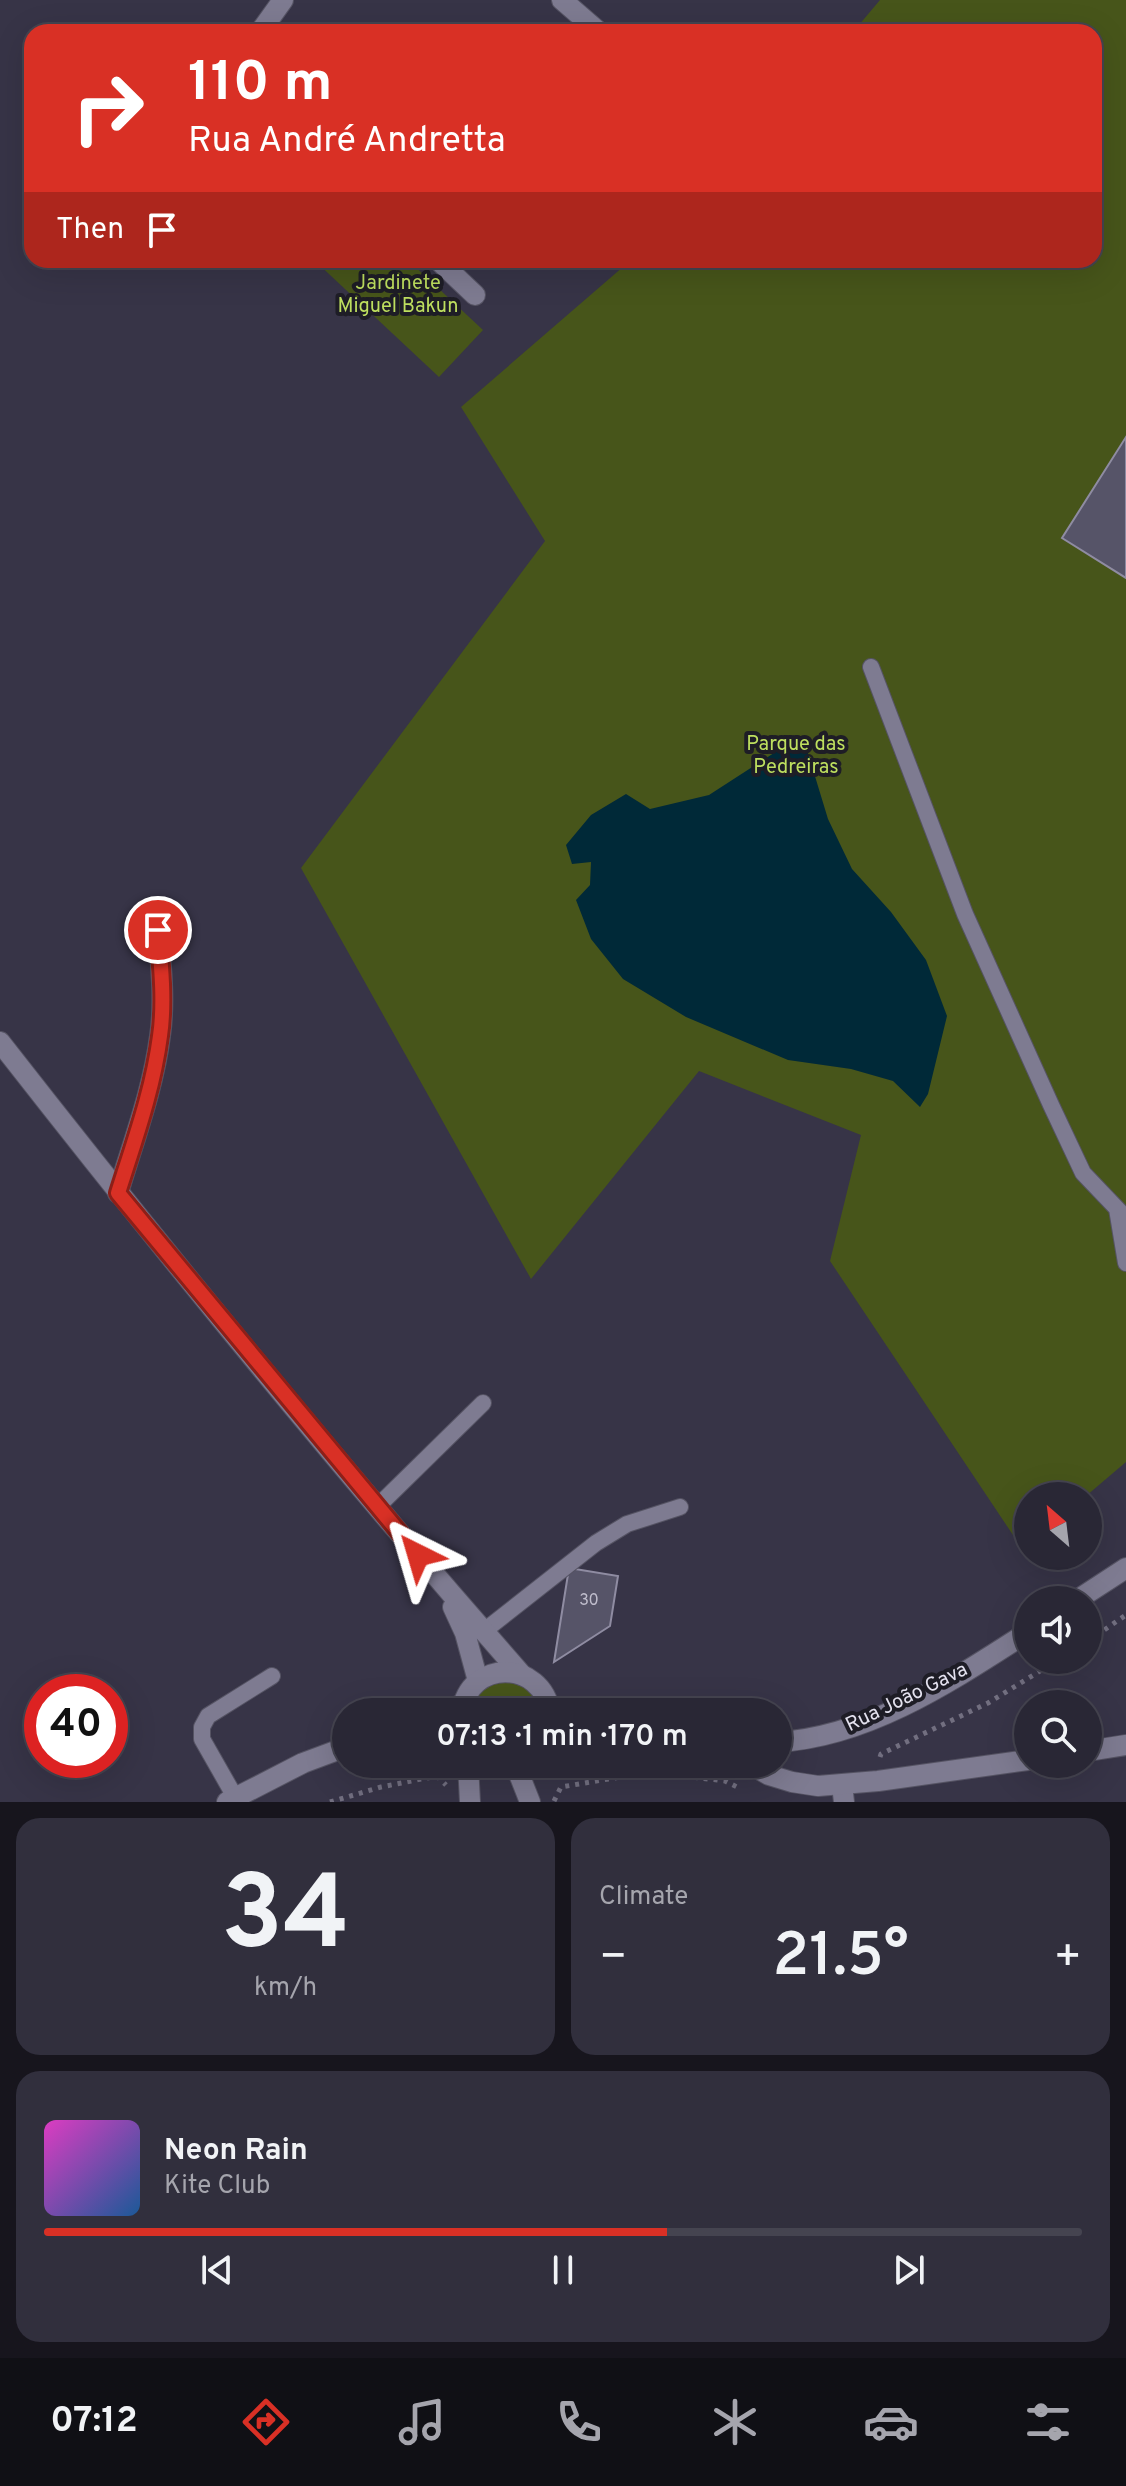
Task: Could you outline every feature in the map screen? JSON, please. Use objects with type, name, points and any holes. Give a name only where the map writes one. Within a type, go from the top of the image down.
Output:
[{"type":"street","points":[[266,24],[283,0]]},
{"type":"street","points":[[562,0],[590,24]]},
{"type":"street","points":[[446,268],[475,295]]},
{"type":"street","points":[[118,1193],[152,1079],[161,1034],[162,984],[158,930]]},
{"type":"street","points":[[0,1042],[118,1193],[438,1579],[522,1675],[551,1698]]},
{"type":"street","points":[[1098,1586],[1126,1568]]},
{"type":"street","points":[[438,1579],[465,1633],[478,1681]]},
{"type":"street","name":"Rua João Gava","points":[[792,1740],[833,1734],[871,1720],[957,1676],[1014,1641]]},
{"type":"street","points":[[464,1698],[478,1681],[500,1672],[522,1675]]},
{"type":"street","points":[[543,1690],[546,1698]]},
{"type":"street","points":[[1102,1749],[1126,1745]]},
{"type":"street","points":[[231,1800],[303,1763],[332,1752]]},
{"type":"street","points":[[779,1778],[843,1794],[878,1781],[1014,1762]]},
{"type":"street","points":[[462,1798],[466,1778]]},
{"type":"street","points":[[521,1778],[530,1802]]},
{"type":"lane","points":[[871,667],[965,914],[1051,1105],[1083,1173],[1122,1213],[1126,1263]]},
{"type":"lane","points":[[378,1506],[483,1403]]},
{"type":"lane","points":[[484,1631],[596,1543],[627,1524],[680,1507]]},
{"type":"lane","points":[[231,1800],[202,1739],[202,1727],[208,1716],[272,1676]]},
{"type":"path","points":[[1102,1631],[1126,1615]]},
{"type":"path","points":[[878,1781],[881,1754],[988,1703],[1035,1674]]},
{"type":"path","points":[[553,1802],[561,1787],[650,1772],[725,1781],[752,1795]]},
{"type":"path","points":[[330,1802],[381,1787],[437,1776],[462,1798]]},
{"type":"green space","name":"Parque das Pedreiras","points":[[880,0],[1126,0],[1126,1462],[1102,1482],[1014,1482],[1014,1537],[830,1261],[861,1135],[699,1071],[531,1279],[301,868],[545,541],[461,407],[622,268],[1102,268],[1102,24],[860,24]]},
{"type":"green space","name":"Jardinete Miguel Bakun","points":[[323,268],[417,268],[483,330],[439,377]]},
{"type":"green space","points":[[501,1678],[531,1686],[537,1698],[474,1698]]},
{"type":"water","points":[[794,740],[807,750],[828,819],[852,869],[891,912],[926,960],[947,1016],[928,1094],[920,1107],[893,1081],[851,1069],[788,1060],[686,1017],[623,979],[591,939],[576,900],[590,885],[591,862],[572,864],[566,845],[591,815],[626,794],[650,809],[709,795]]},
{"type":"building","points":[[1126,437],[1126,578],[1062,538]]},
{"type":"building","points":[[569,1568],[618,1576],[610,1626],[554,1662]]},
{"type":"route","points":[[158,930],[162,984],[161,1034],[152,1079],[118,1193],[418,1555]]}]
